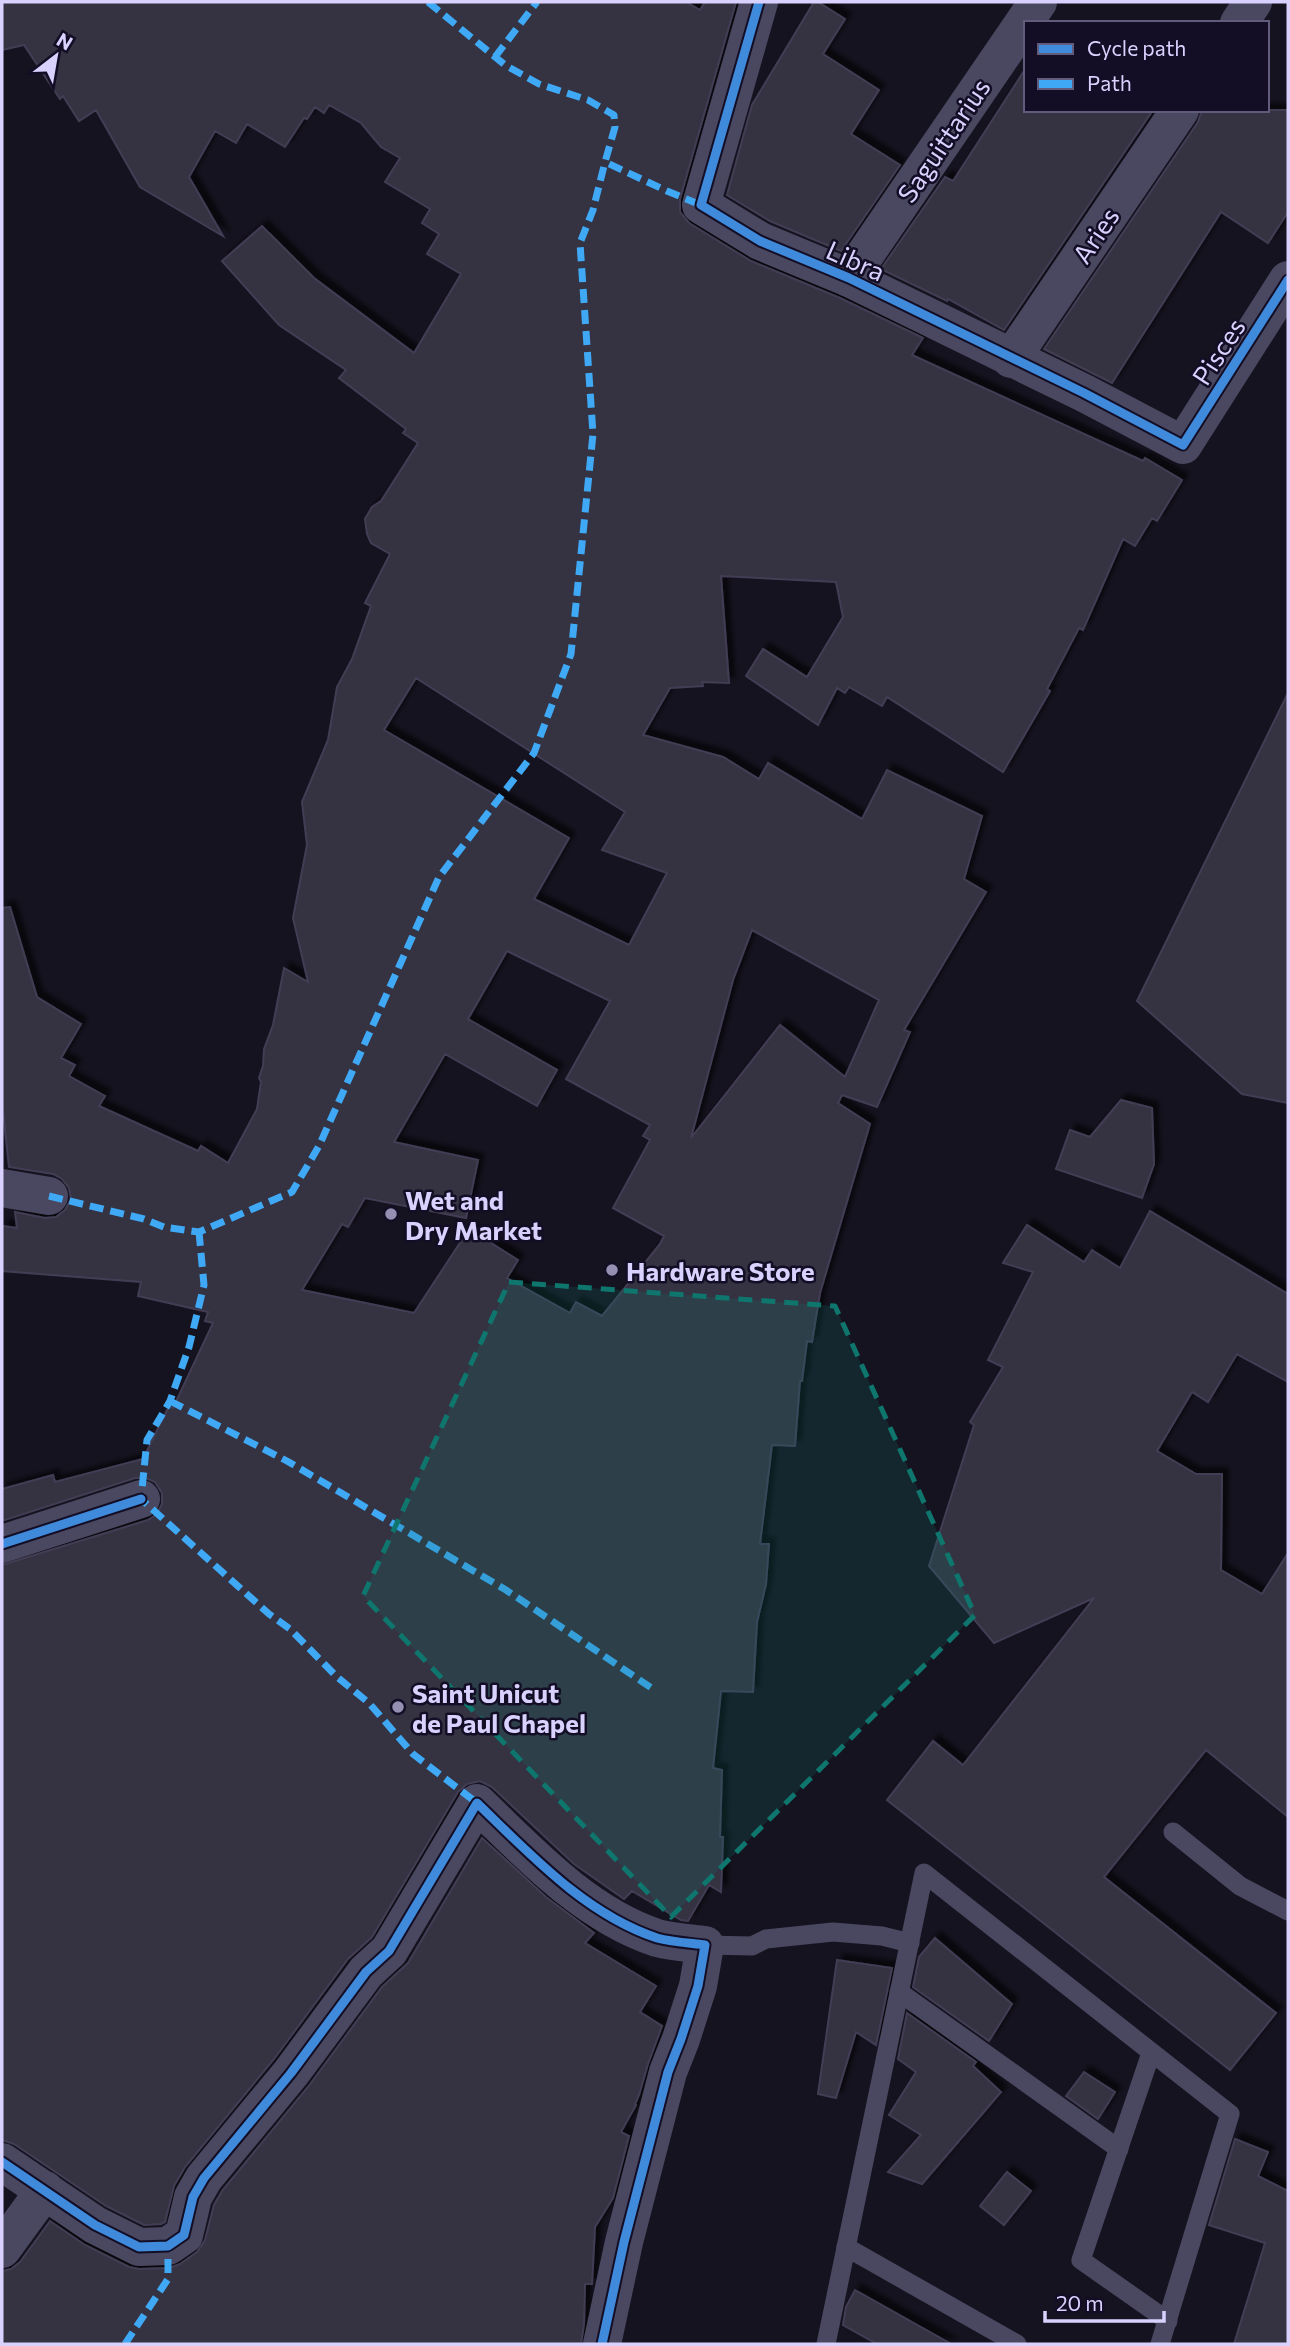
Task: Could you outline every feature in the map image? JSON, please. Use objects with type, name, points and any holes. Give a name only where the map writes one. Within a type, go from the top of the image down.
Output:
[{"type":"street","name":"Libra","points":[[759,2],[701,205],[760,241],[849,278],[1084,393],[1183,445]]},
{"type":"street","name":"Saguittarius","points":[[1025,21],[1038,2]]},
{"type":"street","points":[[1240,21],[1254,2]]},
{"type":"street","name":"Saguittarius","points":[[849,278],[1024,22]]},
{"type":"street","name":"Aries","points":[[1011,359],[1179,112]]},
{"type":"street","name":"Pisces","points":[[1183,445],[1288,280]]},
{"type":"street","points":[[2,1188],[49,1196]]},
{"type":"street","points":[[2,1544],[141,1499]]},
{"type":"street","points":[[2,2162],[95,2225],[139,2247],[168,2246],[184,2235],[193,2197],[204,2179],[291,2073],[366,1972],[389,1951],[477,1803],[541,1864],[618,1921],[659,1938],[705,1945],[698,1986],[668,2072],[624,2242],[602,2344]]},
{"type":"street","points":[[2,2249],[45,2190]]},
{"type":"lane","points":[[1174,1832],[1240,1886],[1288,1911]]},
{"type":"lane","points":[[826,2344],[925,1873],[1230,2115],[1160,2344]]},
{"type":"lane","points":[[705,1945],[752,1946],[766,1939],[833,1933],[882,1936],[910,1943]]},
{"type":"lane","points":[[899,1992],[1119,2149]]},
{"type":"lane","points":[[1152,2053],[1081,2260],[1168,2321]]},
{"type":"lane","points":[[846,2247],[1017,2344]]},
{"type":"highlighted area","points":[[509,1282],[835,1306],[975,1615],[671,1917],[363,1596]]},
{"type":"building","points":[[2,2],[686,2],[700,10],[705,2],[736,2],[680,199],[680,212],[689,223],[751,261],[840,298],[923,338],[912,355],[1143,461],[1145,458],[1182,480],[1157,521],[1152,518],[1135,546],[1123,539],[1083,630],[1079,628],[1047,689],[1050,691],[1003,772],[887,697],[882,706],[849,687],[845,693],[837,688],[818,725],[746,676],[763,649],[807,677],[843,617],[836,582],[721,576],[729,683],[702,682],[703,686],[670,688],[643,735],[723,757],[759,779],[768,763],[862,819],[887,770],[982,816],[964,879],[986,892],[904,1030],[910,1032],[877,1107],[842,1095],[838,1103],[870,1124],[820,1293],[812,1342],[807,1341],[800,1381],[795,1446],[772,1445],[760,1544],[769,1544],[766,1584],[757,1622],[753,1692],[721,1691],[713,1768],[722,1770],[721,1892],[709,1885],[688,1921],[681,1920],[632,1891],[624,1899],[574,1864],[492,1787],[480,1781],[467,1784],[458,1792],[372,1937],[348,1959],[274,2059],[185,2167],[174,2186],[165,2222],[161,2224],[144,2225],[106,2206],[14,2144],[2,2140],[2,1565],[148,1520],[157,1514],[162,1504],[162,1493],[155,1482],[146,1478],[135,1478],[2,1521],[2,1489],[53,1475],[55,1482],[143,1459],[169,1406],[173,1408],[213,1323],[205,1321],[208,1312],[138,1296],[141,1282],[2,1271],[2,1226],[17,1228],[15,1212],[45,1218],[56,1217],[65,1210],[71,1199],[69,1188],[62,1179],[53,1174],[9,1167],[2,1102],[2,908],[10,907],[37,997],[81,1024],[61,1058],[75,1065],[69,1076],[105,1096],[99,1106],[198,1151],[201,1146],[228,1163],[257,1109],[264,1049],[273,1025],[284,968],[308,982],[293,918],[307,845],[302,802],[328,740],[337,687],[352,659],[371,606],[365,603],[390,554],[371,543],[365,519],[372,507],[381,501],[418,443],[403,433],[406,429],[339,378],[346,370],[279,325],[222,261],[262,226],[314,278],[414,353],[461,274],[427,254],[439,234],[422,223],[430,209],[385,182],[400,158],[381,147],[361,123],[329,105],[324,113],[315,107],[307,119],[304,118],[285,147],[247,124],[236,143],[215,131],[189,177],[223,236],[140,187],[96,110],[79,121],[63,96],[60,99],[24,45],[2,50]],"holes":[[[416,678],[625,812],[602,850],[667,873],[629,945],[534,899],[569,838],[384,730]],[[752,930],[879,1000],[845,1077],[780,1025],[691,1138],[733,980]],[[507,951],[610,1001],[566,1079],[650,1125],[643,1136],[650,1140],[613,1208],[664,1236],[602,1316],[576,1302],[570,1313],[507,1278],[518,1260],[469,1229],[414,1313],[302,1290],[342,1224],[348,1227],[365,1198],[466,1218],[478,1160],[394,1142],[445,1054],[537,1106],[557,1070],[468,1019]]]},
{"type":"building","points":[[814,2],[845,19],[823,54],[879,90],[851,134],[900,165],[841,251],[770,221],[727,195],[752,105]]},
{"type":"building","points":[[1024,71],[1024,112],[1152,112],[1004,330],[948,299],[947,301],[881,269],[945,177],[953,181]]},
{"type":"building","points":[[1288,110],[1288,212],[1268,243],[1221,212],[1112,383],[1044,349],[1198,122],[1201,112]]},
{"type":"building","points":[[1288,693],[1288,1103],[1242,1094],[1137,1001]]},
{"type":"building","points":[[1121,1100],[1152,1108],[1154,1164],[1142,1198],[1056,1169],[1070,1130],[1090,1137]]},
{"type":"building","points":[[1150,1211],[1288,1294],[1288,1382],[1237,1354],[1208,1402],[1192,1392],[1157,1451],[1196,1474],[1222,1474],[1221,1570],[1262,1594],[1288,1553],[1288,1817],[1206,1750],[1104,1877],[1276,2013],[1230,2070],[887,1800],[933,1741],[963,1765],[1094,1598],[994,1643],[929,1566],[974,1425],[970,1422],[1003,1367],[988,1360],[1033,1272],[1003,1263],[1027,1225],[1084,1262],[1092,1250],[1120,1268]]},
{"type":"building","points":[[482,1838],[546,1897],[594,1933],[585,1943],[656,1986],[640,2012],[662,2026],[636,2105],[621,2132],[629,2136],[613,2198],[595,2227],[592,2284],[585,2284],[581,2344],[2,2344],[2,2271],[11,2269],[20,2262],[50,2221],[85,2245],[129,2267],[169,2268],[197,2252],[205,2240],[214,2205],[222,2191],[308,2087],[382,1987],[408,1963]]},
{"type":"building","points":[[935,1938],[1012,2004],[989,2041],[913,1987],[919,1957]]},
{"type":"building","points":[[837,1960],[892,1968],[876,2045],[856,2032],[836,2098],[818,2094]]},
{"type":"building","points":[[907,2013],[976,2062],[973,2066],[1001,2092],[922,2184],[888,2172],[921,2135],[889,2115],[916,2072],[898,2059]]},
{"type":"building","points":[[1084,2072],[1115,2092],[1098,2119],[1066,2096]]},
{"type":"building","points":[[1235,2139],[1268,2152],[1258,2176],[1288,2191],[1288,2344],[1234,2344],[1265,2243],[1209,2225]]},
{"type":"building","points":[[1007,2172],[1031,2191],[1004,2225],[980,2206]]},
{"type":"building","points":[[855,2290],[951,2344],[877,2344],[843,2325],[846,2307]]},
{"type":"marked path","points":[[428,2],[505,65],[539,84],[588,100],[614,115],[615,127],[605,162],[701,205]]},
{"type":"marked path","points":[[495,57],[537,2]]},
{"type":"marked path","points":[[49,1196],[144,1219],[164,1227],[199,1232],[292,1192],[319,1146],[439,877],[534,753],[571,654],[593,434],[580,243],[593,210],[605,162]]},
{"type":"marked path","points":[[199,1232],[204,1285],[189,1347],[170,1401],[147,1440],[141,1499],[269,1614],[290,1629],[337,1677],[369,1703],[413,1754],[477,1803]]},
{"type":"marked path","points":[[170,1401],[287,1461],[506,1590],[656,1691]]},
{"type":"marked path","points":[[125,2344],[168,2279],[168,2246]]},
{"type":"cycle path","points":[[759,2],[701,205],[760,241],[849,278],[1084,393],[1183,445],[1288,280]]},
{"type":"cycle path","points":[[2,1544],[141,1499]]},
{"type":"cycle path","points":[[2,2162],[95,2225],[139,2247],[168,2246],[184,2235],[193,2197],[204,2178],[291,2073],[366,1972],[389,1951],[477,1803],[560,1881],[606,1914],[657,1938],[705,1945],[698,1986],[668,2072],[624,2242],[602,2344]]},
{"type":"place","name":"Wet and Dry Market","points":[[391,1214]]},
{"type":"place","name":"Hardware Store","points":[[612,1270]]},
{"type":"place","name":"Saint Unicut de Paul Chapel","points":[[398,1707]]}]
